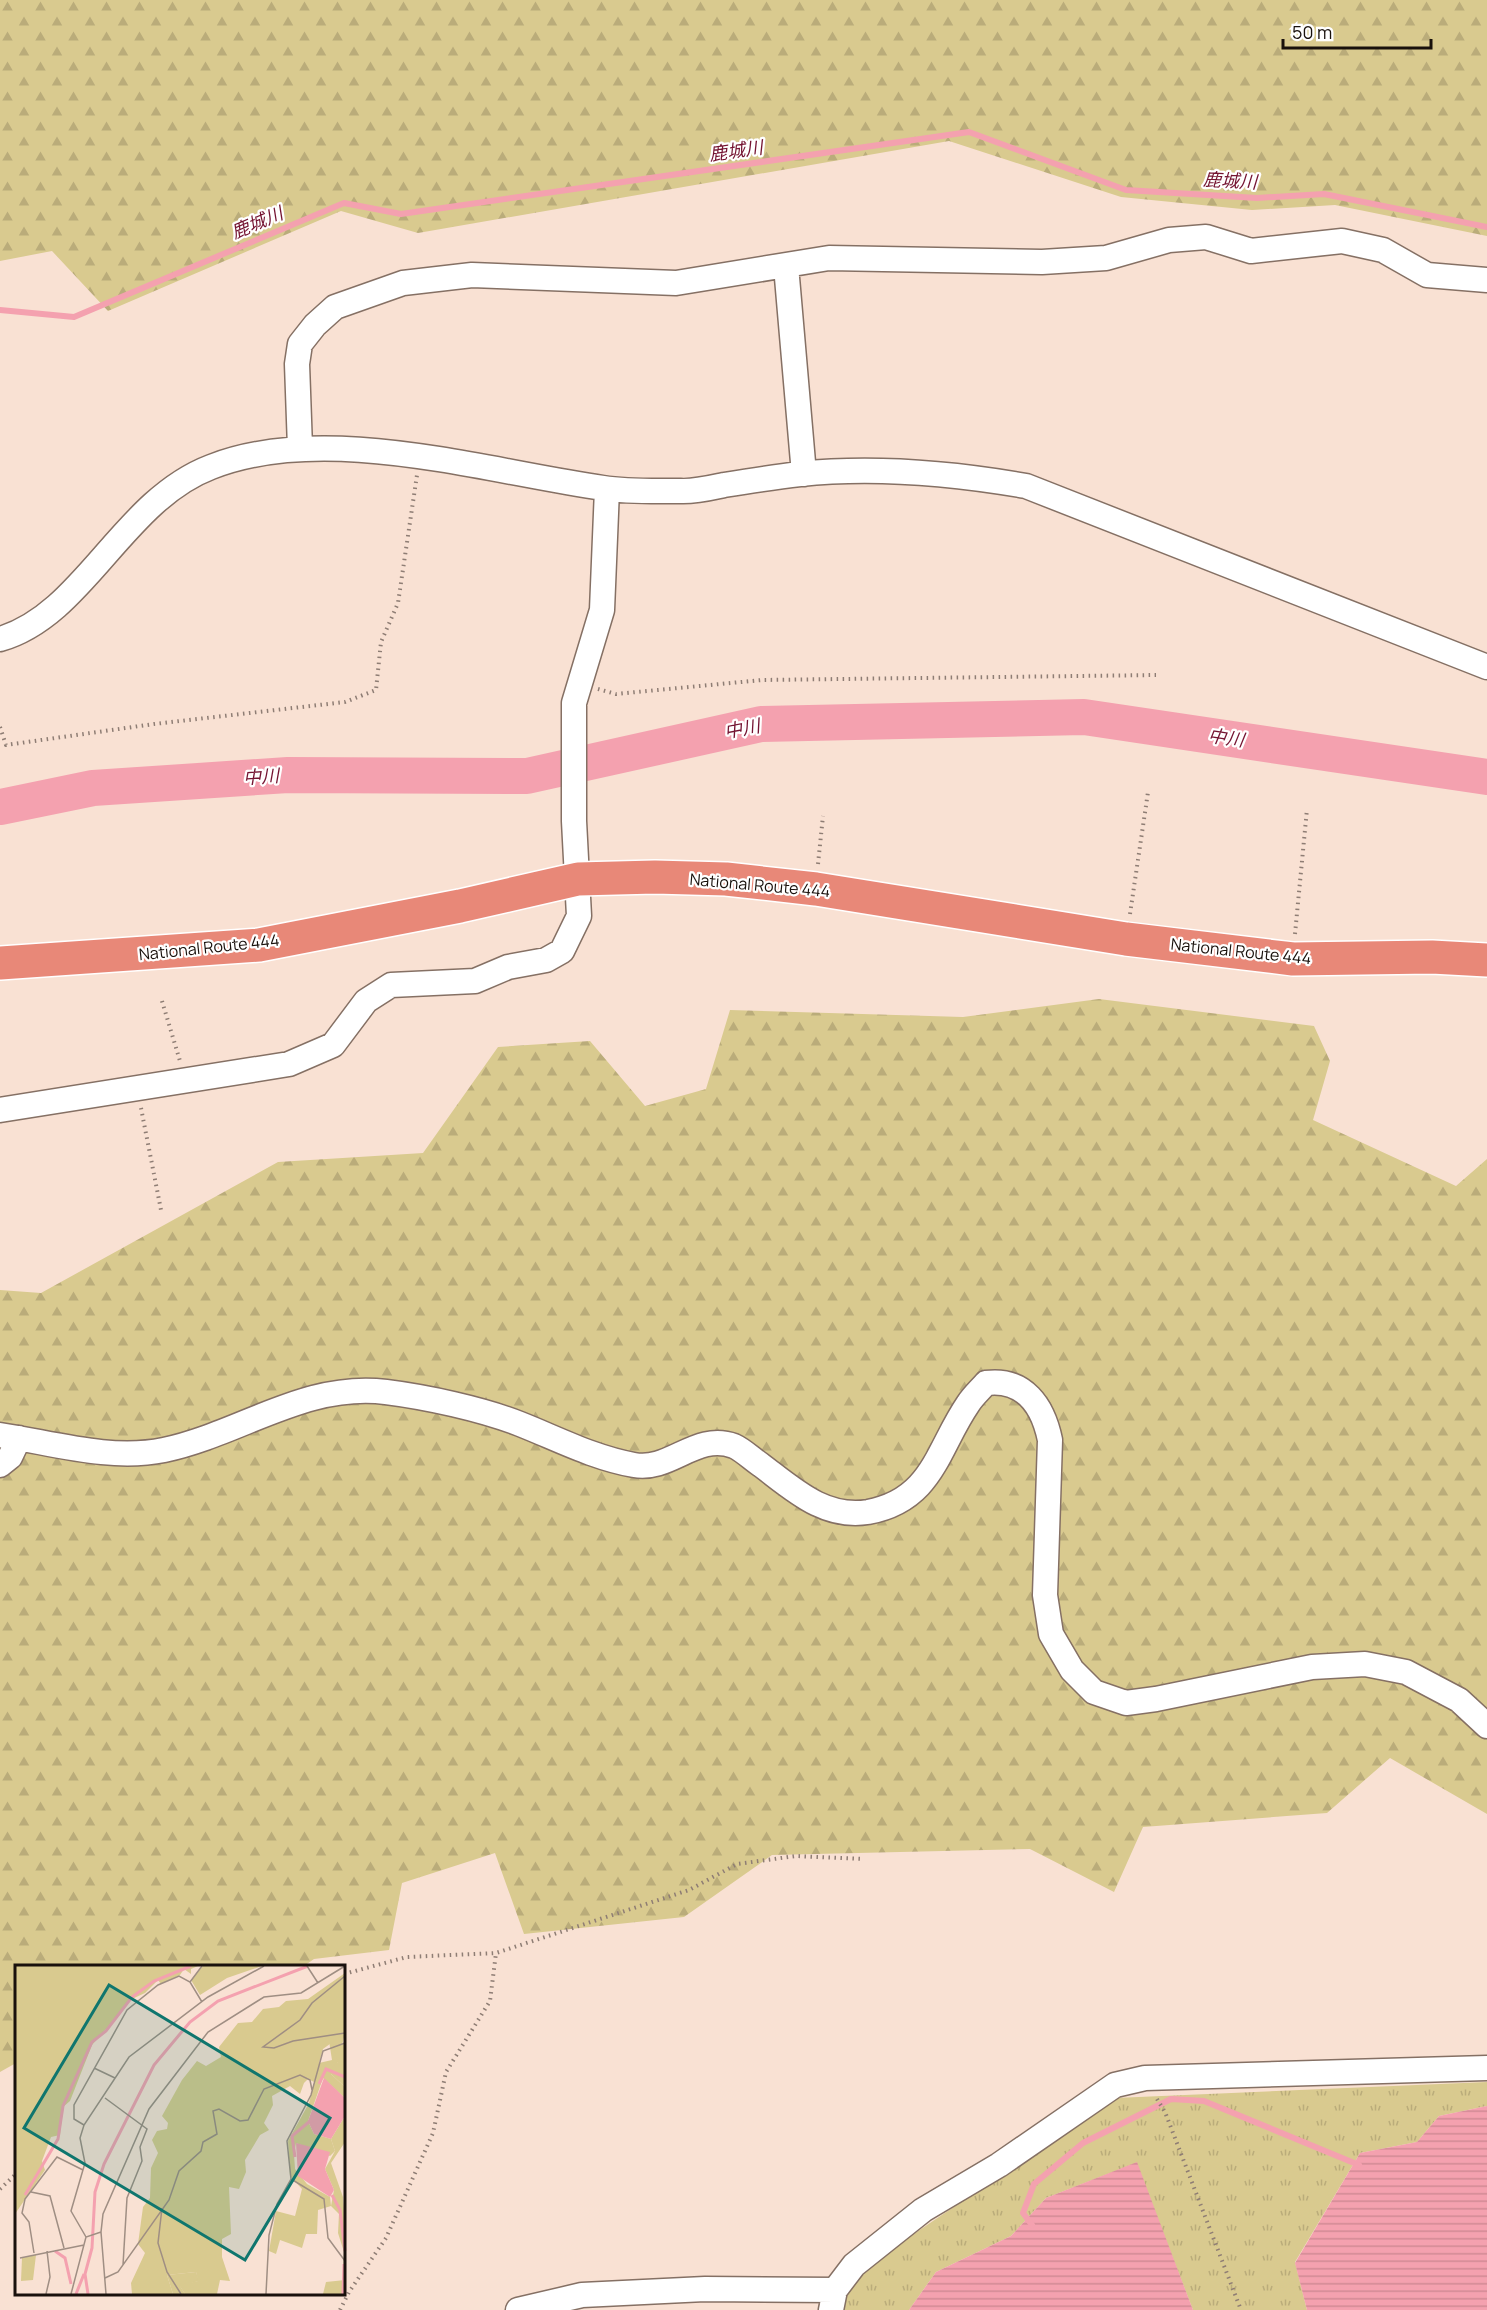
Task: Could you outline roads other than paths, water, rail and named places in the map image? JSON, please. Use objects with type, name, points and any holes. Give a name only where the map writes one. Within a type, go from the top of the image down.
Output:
[{"type":"highway","name":"National Route 444","points":[[0,963],[259,945],[460,906],[578,879],[726,879],[816,889],[1126,939],[1293,959],[1432,957],[1487,960]]},
{"type":"street","points":[[300,448],[297,364],[300,344],[315,325],[335,307],[403,283],[472,275],[676,283],[829,258],[1042,262],[1106,258],[1169,240],[1206,237],[1251,251],[1342,241],[1383,250],[1427,275],[1487,280]]},
{"type":"street","points":[[786,266],[804,474]]},
{"type":"street","points":[[0,639],[13,635],[57,608],[123,532],[177,482],[250,453],[300,448],[374,451],[607,489],[685,492],[804,474],[871,470],[962,475],[1026,486],[1487,667]]},
{"type":"street","points":[[0,1110],[138,1090],[289,1064],[333,1045],[366,1001],[391,985],[475,981],[508,967],[546,960],[562,951],[579,916],[574,821],[577,693],[602,610],[607,489]]},
{"type":"street","points":[[0,1466],[10,1457],[10,1436],[114,1454],[160,1451],[197,1442],[298,1400],[337,1393],[382,1392],[424,1398],[516,1422],[605,1459],[638,1466],[658,1463],[699,1444],[718,1442],[737,1447],[810,1502],[845,1514],[870,1512],[902,1500],[926,1480],[968,1404],[986,1383],[1004,1381],[1031,1397],[1046,1419],[1050,1440],[1045,1595],[1051,1634],[1072,1670],[1094,1692],[1126,1703],[1312,1667],[1365,1664],[1406,1672],[1459,1700],[1487,1726]]},
{"type":"street","points":[[518,2310],[582,2295],[705,2289],[833,2300],[854,2265],[922,2210],[999,2165],[1115,2085],[1145,2078],[1487,2068]]},
{"type":"waterway","name":"鹿城川","points":[[0,310],[74,317],[344,203],[401,214],[969,132],[1126,190],[1257,198],[1324,194],[1487,227]]},
{"type":"waterway","name":"中川","points":[[0,807],[93,788],[288,775],[527,776],[761,724],[1084,717],[1487,777]]},
{"type":"waterway","points":[[1032,2225],[1023,2213],[1034,2184],[1083,2143],[1171,2099],[1204,2101],[1359,2165]]}]
